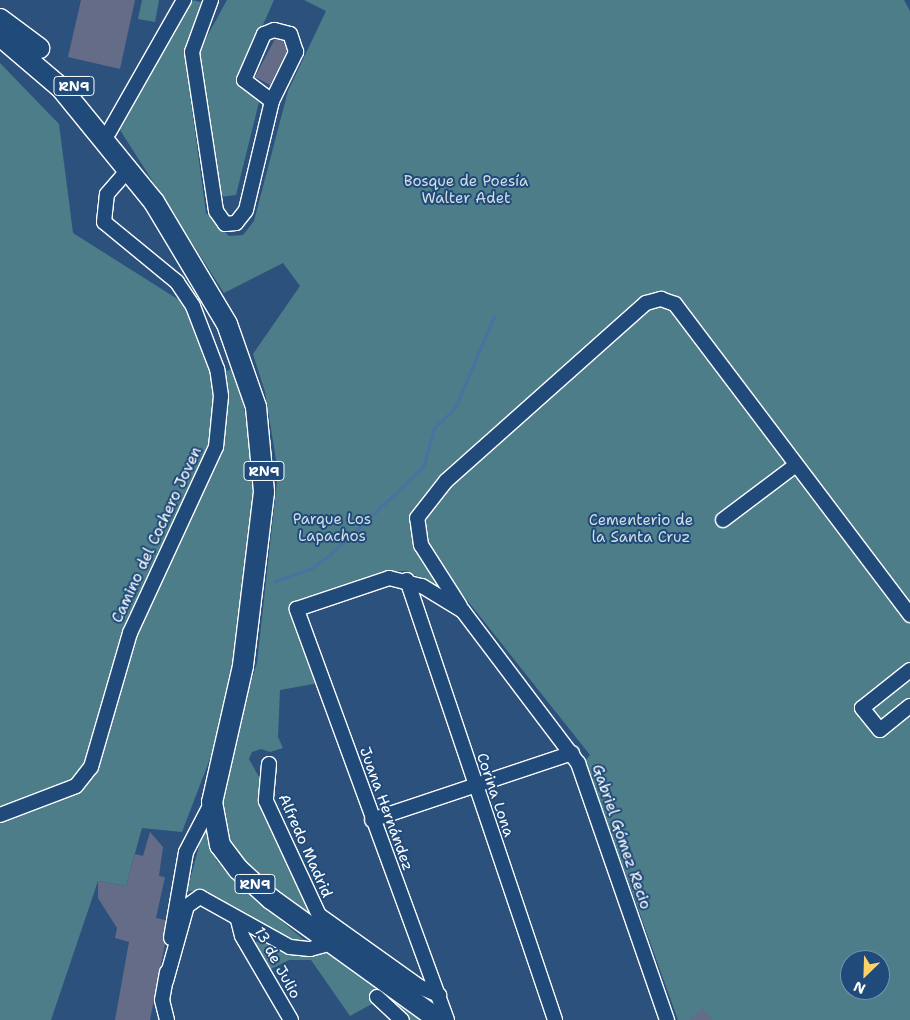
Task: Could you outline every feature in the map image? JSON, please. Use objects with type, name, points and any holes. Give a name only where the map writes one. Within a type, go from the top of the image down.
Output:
[{"type":"highway","name":"RN9","points":[[0,19],[51,59],[109,132],[128,170]]},
{"type":"highway","name":"RN9","points":[[0,36],[61,88],[154,202],[227,324],[250,385],[263,447],[264,492],[250,621],[212,802],[220,845],[238,870],[332,943],[439,1020]]},
{"type":"street","points":[[109,132],[184,0]]},
{"type":"street","points":[[211,0],[192,52],[216,211],[225,224],[236,223],[246,210],[272,101],[297,46],[290,34],[274,30],[264,34],[244,80],[272,101]]},
{"type":"street","name":"Camino del Cochero Joven","points":[[0,815],[76,786],[90,767],[130,633],[216,447],[220,396],[217,369],[193,306],[177,282],[104,222],[107,194],[128,170]]},
{"type":"street","points":[[463,611],[421,545],[417,518],[446,481],[653,300],[675,304],[910,615]]},
{"type":"street","points":[[723,520],[796,465]]},
{"type":"street","name":"Juana Hernández","points":[[407,580],[390,578],[297,609],[372,820],[440,995],[447,1020]]},
{"type":"street","name":"Gabriel Gómez Recio","points":[[407,580],[463,611],[572,753],[667,1020]]},
{"type":"street","name":"Corina Lona","points":[[407,580],[474,784],[555,1020]]},
{"type":"street","points":[[910,670],[862,708],[880,730],[910,706]]},
{"type":"street","points":[[372,820],[474,784],[572,753]]},
{"type":"street","name":"Alfredo Madrid","points":[[269,764],[266,801],[319,915],[420,987],[440,995]]},
{"type":"street","points":[[167,1020],[162,1000],[186,852],[212,802]]},
{"type":"street","points":[[166,981],[193,899],[207,899],[238,920],[290,947],[310,949],[332,943]]},
{"type":"street","name":"13 de Julio","points":[[238,920],[242,936],[291,1020]]},
{"type":"street","points":[[377,998],[402,1020]]},
{"type":"green space","points":[[142,0],[159,0],[155,22],[138,19]]},
{"type":"green space","points":[[192,0],[204,3],[184,50],[206,213],[229,236],[243,235],[254,221],[288,91],[326,11],[304,0],[904,0],[910,11],[910,1020],[678,1020],[585,761],[590,755],[428,551],[413,545],[438,586],[406,571],[390,571],[294,608],[319,683],[280,690],[278,737],[283,748],[270,752],[261,749],[252,752],[249,759],[259,777],[260,799],[321,926],[240,864],[219,820],[235,731],[257,663],[278,472],[265,392],[253,354],[300,286],[283,263],[224,293],[120,130]]},
{"type":"green space","points":[[227,0],[274,0],[237,83],[259,102],[236,195],[219,197],[198,53]]},
{"type":"green space","points":[[0,63],[59,124],[73,233],[187,305],[220,374],[236,367],[256,470],[238,663],[216,743],[182,832],[142,828],[126,886],[98,881],[51,1020],[0,1020]]},
{"type":"green space","points":[[205,824],[216,860],[233,880],[304,940],[299,944],[278,936],[207,892],[187,891]]},
{"type":"green space","points":[[265,938],[330,953],[425,1020],[405,1020],[381,999],[350,1016],[311,960],[289,960],[269,970],[256,948],[256,942]]},
{"type":"building","points":[[81,0],[135,0],[120,69],[68,57]]},
{"type":"building","points":[[275,39],[283,41],[287,51],[270,85],[255,77]]},
{"type":"building","points":[[150,832],[163,847],[159,876],[165,877],[156,918],[165,920],[165,944],[150,1020],[115,1020],[129,942],[115,938],[117,928],[98,898],[98,881],[126,886],[135,854],[143,856]]},
{"type":"building","points":[[703,1008],[712,1020],[689,1020]]},
{"type":"waterway","points":[[275,581],[310,569],[332,553],[423,467],[434,428],[455,408],[494,316]]},
{"type":"park label","name":"Bosque de Poesía Walter Adet","points":[[466,190]]},
{"type":"park label","name":"Parque Los Lapachos","points":[[332,528]]},
{"type":"park label","name":"Cementerio de la Santa Cruz","points":[[641,528]]}]
